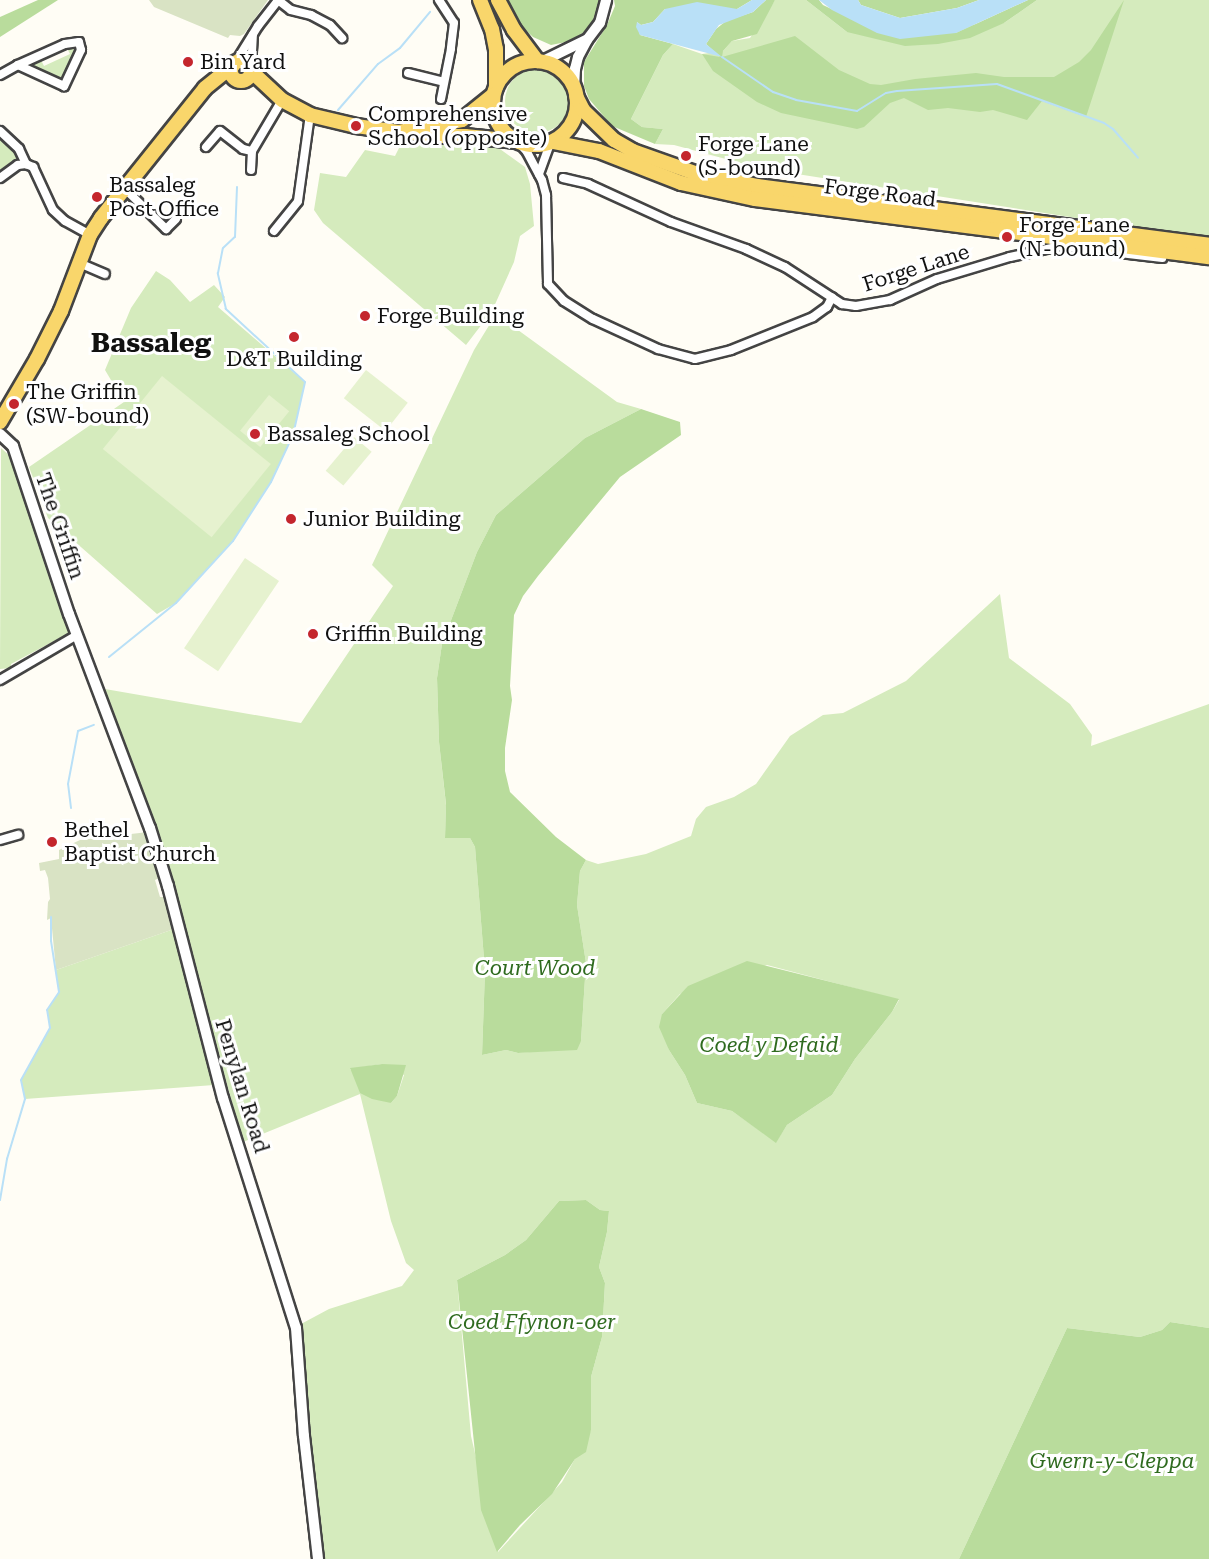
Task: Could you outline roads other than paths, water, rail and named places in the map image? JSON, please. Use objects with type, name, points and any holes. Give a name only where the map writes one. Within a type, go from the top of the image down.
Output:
[{"type":"main road","points":[[480,0],[492,29],[496,49],[497,122],[517,142]]},
{"type":"main road","points":[[234,64],[231,73],[310,115],[356,126],[405,131],[425,136],[465,136],[534,146],[551,142],[565,132],[573,120],[575,92],[561,70],[539,61],[514,30],[498,0]]},
{"type":"main road","points":[[405,131],[462,120],[495,91],[513,67],[539,61]]},
{"type":"main road","points":[[0,422],[37,360],[61,311],[90,236],[124,188],[213,80],[234,64]]},
{"type":"main road","points":[[198,98],[210,90],[243,78]]},
{"type":"main road","name":"Forge Road","points":[[575,92],[584,110],[614,140],[633,151],[698,174],[757,186],[1209,245]]},
{"type":"main road","name":"Forge Road","points":[[551,142],[599,151],[681,183],[755,199],[1209,256]]},
{"type":"street","points":[[234,64],[278,0],[291,10],[311,15],[330,25],[342,38]]},
{"type":"street","points":[[439,0],[453,23],[452,49],[441,99]]},
{"type":"street","points":[[575,92],[574,69],[586,40],[600,23],[606,0]]},
{"type":"street","points":[[243,78],[253,35]]},
{"type":"street","points":[[539,61],[586,40]]},
{"type":"street","points":[[0,75],[18,65],[71,42],[79,42],[81,50],[64,86],[18,65]]},
{"type":"street","points":[[408,73],[443,82]]},
{"type":"street","points":[[251,170],[252,151],[282,100]]},
{"type":"street","points":[[274,231],[298,201],[310,115]]},
{"type":"street","points":[[0,131],[19,149],[26,164]]},
{"type":"street","points":[[206,147],[220,131],[243,149],[252,151]]},
{"type":"street","points":[[517,142],[539,174],[546,195],[548,284],[564,301],[593,319],[658,349],[680,357],[695,359],[720,354],[813,317],[827,307],[832,297]]},
{"type":"street","points":[[539,174],[551,142]]},
{"type":"street","points":[[0,178],[18,165],[26,164],[33,167],[53,210],[90,236]]},
{"type":"street","name":"Forge Lane","points":[[562,177],[588,184],[671,222],[746,249],[785,267],[842,304],[856,306],[890,300],[938,279],[1010,257],[1060,246],[1162,258]]},
{"type":"street","points":[[124,188],[166,229],[176,219]]},
{"type":"street","points":[[80,262],[105,274]]},
{"type":"street","name":"The Griffin","points":[[0,434],[13,446],[77,635]]},
{"type":"street","points":[[0,680],[77,635]]},
{"type":"street","name":"Penylan Road","points":[[77,635],[150,828],[168,886],[220,1089],[296,1328],[304,1436],[318,1559]]},
{"type":"street","points":[[0,840],[18,835]]},
{"type":"water","points":[[752,0],[766,0],[753,12],[719,25],[706,44],[722,57],[640,35],[636,27],[637,22],[641,25],[653,22],[665,9],[697,2],[737,9]]},
{"type":"water","points":[[819,0],[858,0],[861,5],[900,18],[957,8],[979,0],[1028,0],[956,33],[900,39],[877,33],[832,10]]},
{"type":"waterway","points":[[338,110],[378,64],[400,48],[430,12]]},
{"type":"waterway","points":[[722,57],[773,92],[796,100],[857,111],[886,93],[997,84],[1104,123],[1113,129],[1138,158]]},
{"type":"waterway","points":[[109,657],[176,603],[233,541],[271,482],[293,435],[305,382],[226,309],[218,273],[223,248],[235,237],[237,187]]},
{"type":"waterway","points":[[71,808],[68,784],[78,731],[94,725]]},
{"type":"waterway","points":[[0,1200],[7,1159],[25,1099],[21,1080],[50,1028],[47,1010],[59,992],[51,941],[51,917]]},
{"type":"place","name":"Bin Yard","points":[[188,62]]},
{"type":"place","name":"Comprehensive School (opposite)","points":[[356,126]]},
{"type":"place","name":"Forge Lane (S-bound)","points":[[686,156]]},
{"type":"place","name":"Bassaleg Post Office","points":[[97,197]]},
{"type":"place","name":"Forge Lane (N-bound)","points":[[1007,237]]},
{"type":"place","name":"Forge Building","points":[[365,316]]},
{"type":"place","name":"D&T Building","points":[[294,337]]},
{"type":"place","name":"The Griffin (SW-bound)","points":[[14,404]]},
{"type":"place","name":"Bassaleg School","points":[[255,434]]},
{"type":"place","name":"Junior Building","points":[[291,519]]},
{"type":"place","name":"Griffin Building","points":[[313,634]]},
{"type":"place","name":"Bethel Baptist Church","points":[[52,842]]},
{"type":"district","name":"Bassaleg","points":[[151,344]]},
{"type":"park label","name":"Court Wood","points":[[535,968]]},
{"type":"park label","name":"Coed y Defaid","points":[[769,1045]]},
{"type":"park label","name":"Coed Ffynon-oer","points":[[532,1322]]},
{"type":"park label","name":"Gwern-y-Cleppa","points":[[1112,1461]]}]
